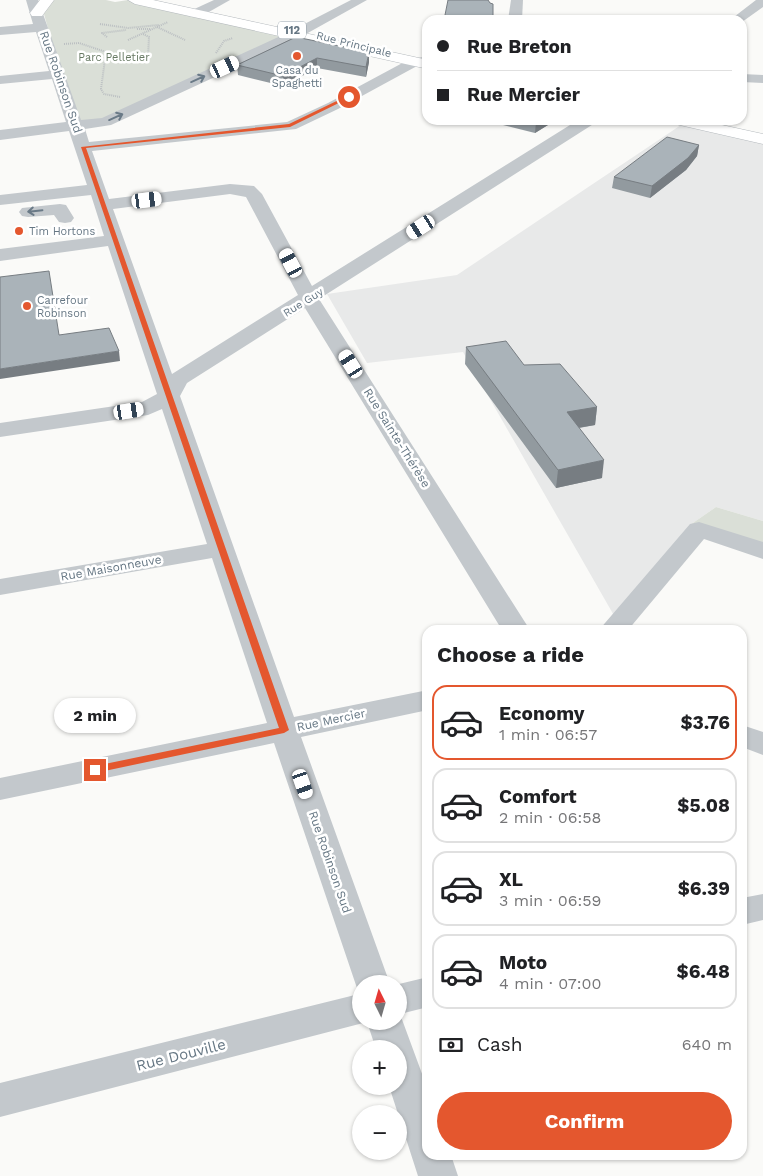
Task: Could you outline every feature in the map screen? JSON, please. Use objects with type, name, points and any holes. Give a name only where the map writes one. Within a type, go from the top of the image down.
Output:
[{"type":"main road","name":"Rue Principale","points":[[134,0],[199,12],[422,62]]},
{"type":"main road","name":"Rue Principale","points":[[164,0],[199,12]]},
{"type":"main road","points":[[700,125],[763,139]]},
{"type":"street","points":[[199,12],[224,0]]},
{"type":"street","points":[[0,135],[105,122],[297,34],[361,0]]},
{"type":"street","points":[[516,15],[517,0]]},
{"type":"street","points":[[744,15],[763,1]]},
{"type":"street","points":[[0,31],[38,7]]},
{"type":"street","name":"Rue Robinson Sud","points":[[38,7],[48,45],[76,127],[369,975]]},
{"type":"street","points":[[83,147],[290,126],[422,62]]},
{"type":"street","points":[[0,80],[58,74]]},
{"type":"street","points":[[747,78],[763,79]]},
{"type":"street","name":"Rue Guy","points":[[0,430],[148,408],[169,396],[179,379],[581,125]]},
{"type":"street","name":"Rue Sainte-Thérèse","points":[[101,197],[230,189],[248,190],[253,194],[309,298],[513,625]]},
{"type":"street","points":[[0,200],[101,197]]},
{"type":"street","points":[[0,215],[60,209],[66,225],[0,241]]},
{"type":"street","points":[[0,255],[115,240]]},
{"type":"street","points":[[617,625],[699,529],[763,551]]},
{"type":"street","name":"Rue Maisonneuve","points":[[0,588],[222,549]]},
{"type":"street","name":"Rue Mercier","points":[[0,789],[422,701]]},
{"type":"street","points":[[747,737],[763,744]]},
{"type":"street","points":[[747,911],[763,907]]},
{"type":"street","points":[[408,998],[422,994]]},
{"type":"street","name":"Rue Douville","points":[[0,1100],[352,1011]]},
{"type":"street","points":[[407,1085],[422,1129]]},
{"type":"street","points":[[433,1160],[438,1176]]},
{"type":"path","points":[[128,40],[180,17],[199,12]]},
{"type":"path","points":[[100,24],[128,28],[163,24]]},
{"type":"path","points":[[157,27],[186,38],[185,40]]},
{"type":"path","points":[[107,37],[102,33],[113,30],[153,29]]},
{"type":"path","points":[[138,62],[148,60],[149,56],[146,44],[149,37],[142,34]]},
{"type":"path","points":[[48,45],[79,44],[106,52],[101,89],[104,94],[110,96],[127,97]]},
{"type":"shaded area","points":[[681,125],[763,143],[763,521],[716,507],[690,525],[616,619],[463,352],[367,363],[327,294],[457,275]]},
{"type":"green space","name":"Parc Pelletier","points":[[40,0],[106,0],[115,2],[128,0],[292,36],[105,122],[76,127]]},
{"type":"green space","points":[[716,507],[763,521],[763,551],[690,525]]},
{"type":"building","points":[[448,0],[488,0],[493,4],[493,15],[445,15]]},
{"type":"building","points":[[296,37],[369,52],[366,67],[317,58],[283,76],[237,65]]},
{"type":"building","points":[[667,137],[699,145],[688,158],[652,186],[614,177]]},
{"type":"building","points":[[49,271],[59,335],[109,328],[119,351],[0,369],[0,277]]},
{"type":"building","points":[[506,341],[524,365],[560,364],[597,407],[567,412],[604,460],[558,470],[466,347]]},
{"type":"place","name":"Casa du Spaghetti","points":[[297,56]]},
{"type":"place","name":"Tim Hortons","points":[[19,231]]},
{"type":"place","name":"Carrefour Robinson","points":[[27,306]]},
{"type":"route","points":[[95,770],[284,730],[83,147],[290,126],[349,97]]}]
